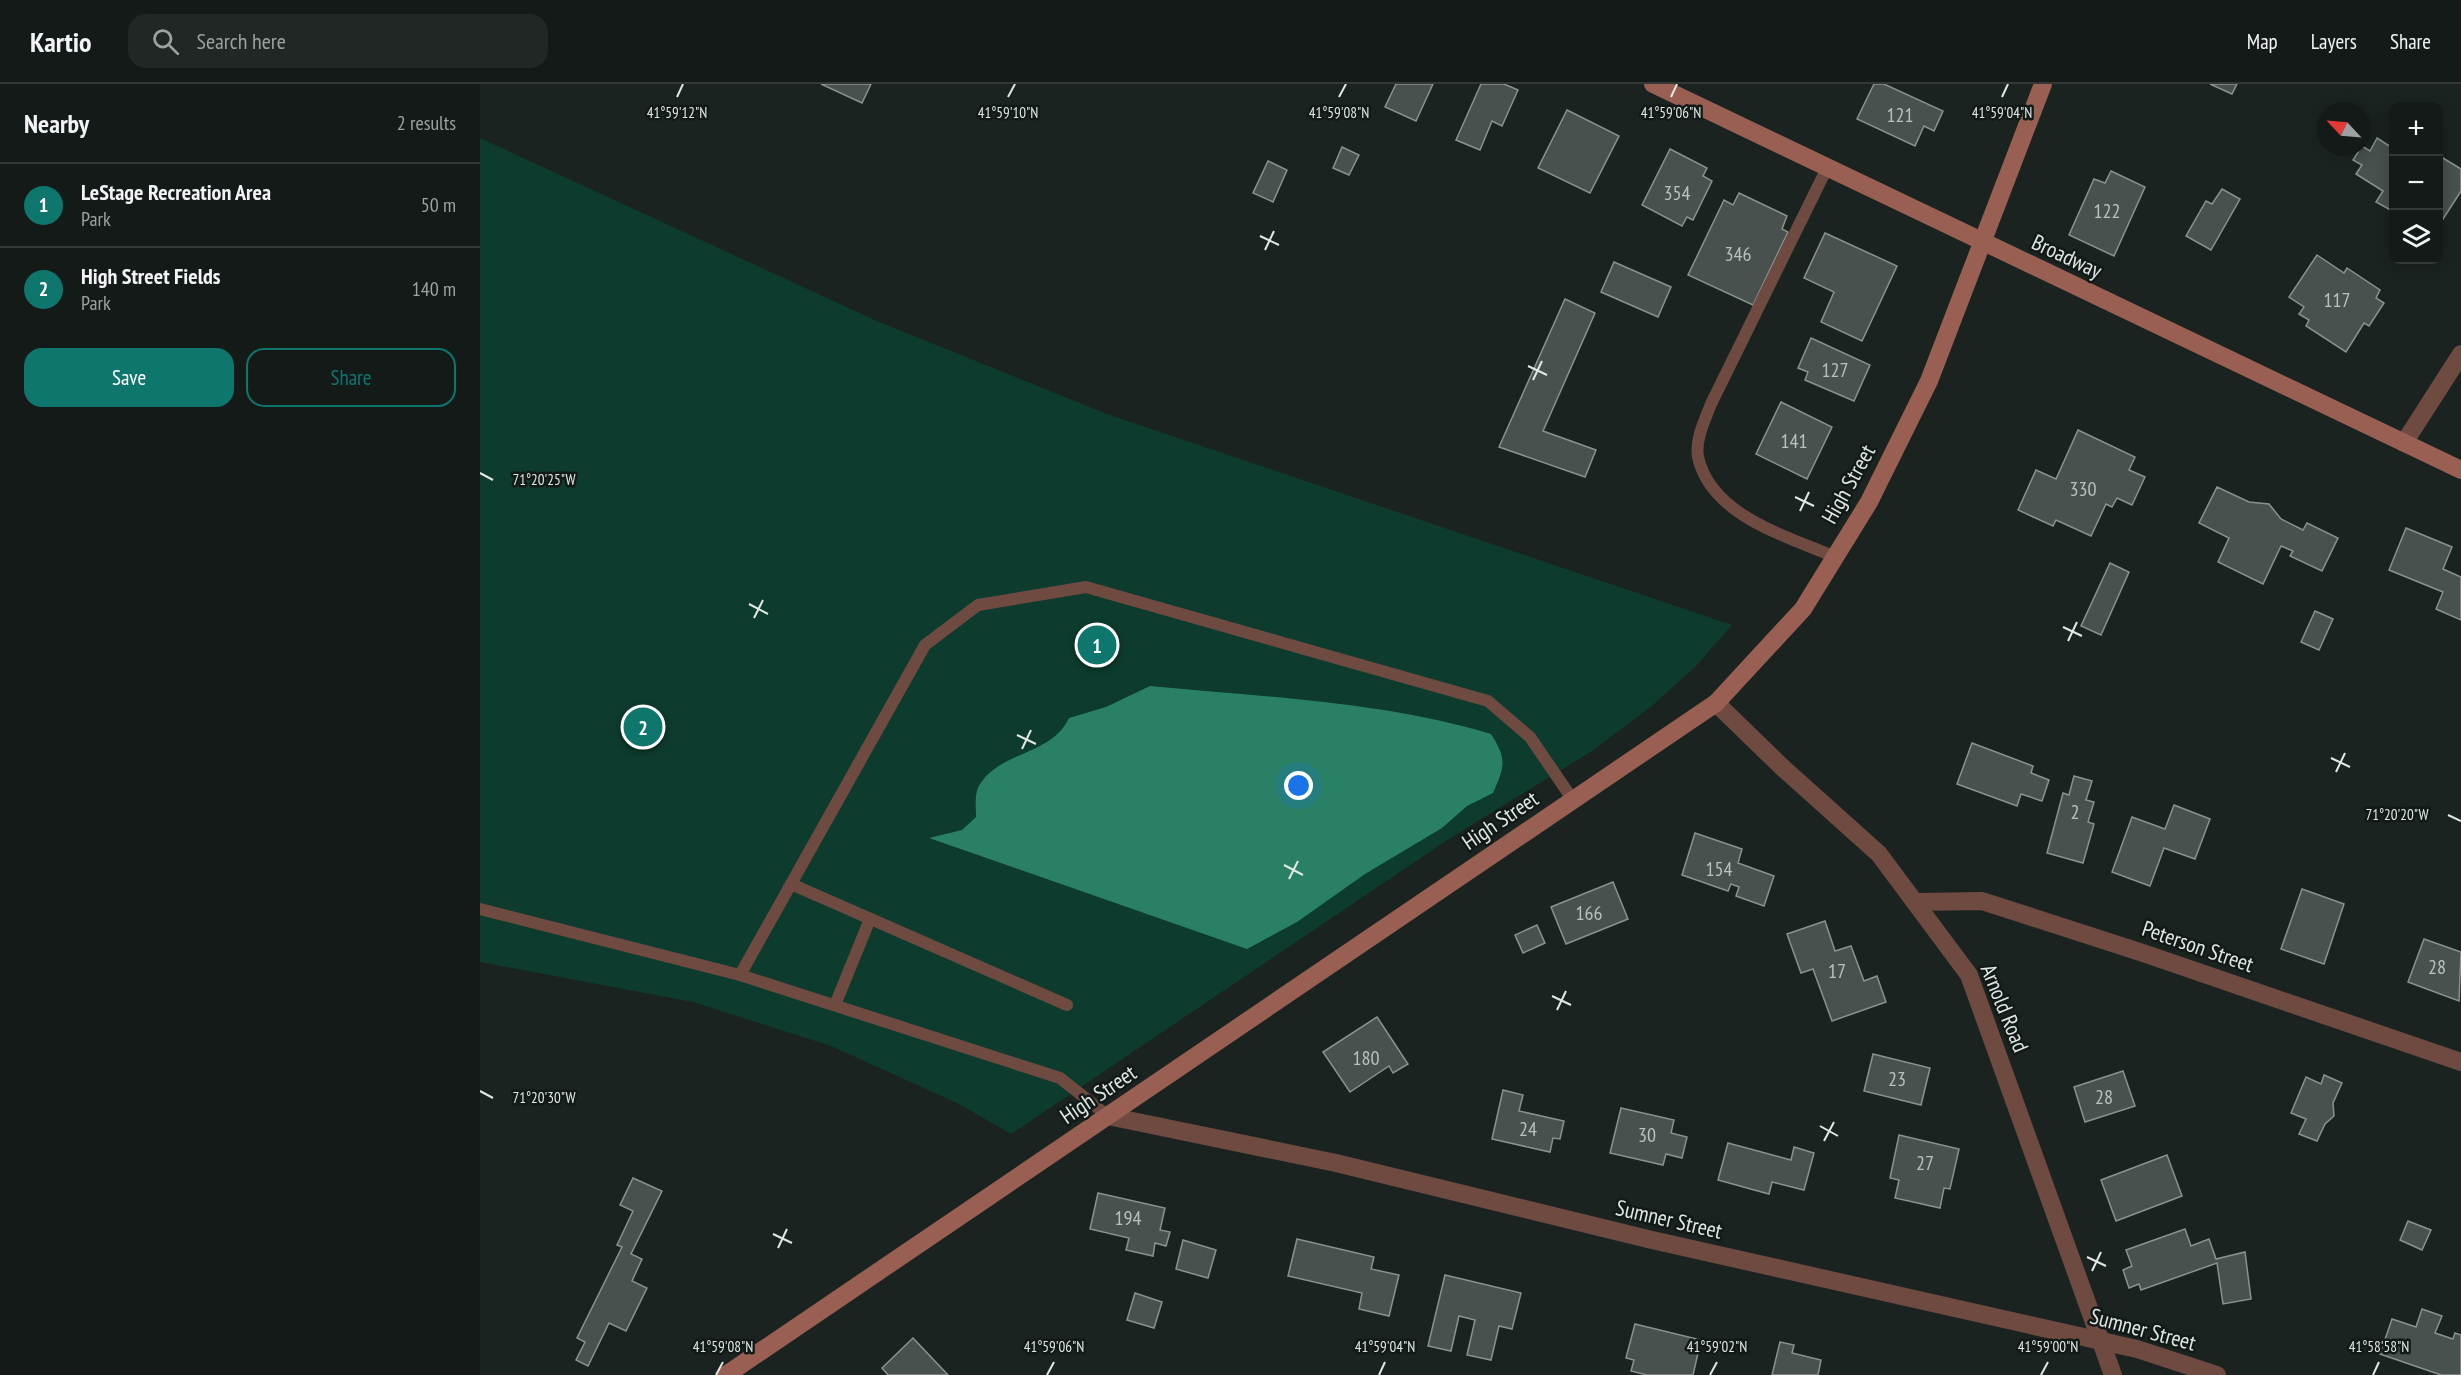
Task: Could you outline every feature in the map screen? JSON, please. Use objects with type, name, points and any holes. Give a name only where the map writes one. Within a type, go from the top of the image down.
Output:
[{"type":"street","name":"Broadway","points":[[1653,84],[2461,470]]},
{"type":"street","name":"High Street","points":[[726,1375],[1716,703],[1803,609],[1869,502],[1929,381],[2043,84]]},
{"type":"street","points":[[2404,443],[2461,354]]},
{"type":"street","name":"Arnold Road","points":[[1716,703],[1783,768],[1879,854],[1970,975],[2113,1375]]},
{"type":"street","name":"Peterson Street","points":[[1915,902],[1982,901],[2461,1062]]},
{"type":"street","name":"Sumner Street","points":[[1108,1116],[1336,1163],[1698,1251],[2137,1349],[2217,1375]]},
{"type":"lane","points":[[1827,168],[1711,404],[1700,433],[1698,456],[1707,482],[1732,508],[1835,557]]},
{"type":"lane","points":[[740,975],[925,645],[978,605],[1086,587],[1488,702],[1530,737],[1573,800]]},
{"type":"lane","points":[[791,884],[1067,1005]]},
{"type":"lane","points":[[480,909],[740,975],[1060,1078],[1108,1116]]},
{"type":"lane","points":[[835,1005],[870,919]]},
{"type":"shaded area","points":[[480,138],[879,322],[1107,414],[1732,625],[1697,665],[1652,706],[1592,751],[1452,837],[1011,1134],[959,1104],[831,1046],[693,1002],[480,962]]},
{"type":"shaded area","points":[[1150,686],[1365,707],[1450,723],[1491,734],[1500,750],[1502,769],[1493,793],[1467,806],[1442,828],[1365,874],[1297,922],[1247,949],[929,838],[962,830],[976,817],[978,788],[989,773],[1000,765],[1051,739],[1069,718],[1106,707]]},
{"type":"building","points":[[821,84],[871,84],[862,103]]},
{"type":"building","points":[[1396,84],[1433,84],[1416,121],[1385,107]]},
{"type":"building","points":[[1481,84],[1504,84],[1518,90],[1502,126],[1492,121],[1480,150],[1456,140]]},
{"type":"building","points":[[1874,84],[1884,84],[1943,111],[1934,131],[1924,126],[1915,146],[1857,119]]},
{"type":"building","points":[[2210,84],[2237,84],[2232,94]]},
{"type":"building","points":[[1567,110],[1619,136],[1590,193],[1538,168]]},
{"type":"building","points":[[2377,138],[2389,146],[2389,209],[2376,202],[2383,191],[2356,174],[2362,165],[2353,160],[2356,156],[2371,156],[2371,149]]},
{"type":"building","points":[[1342,147],[1359,155],[1349,175],[1333,168]]},
{"type":"building","points":[[1670,149],[1707,168],[1703,176],[1712,181],[1693,220],[1687,217],[1682,226],[1642,205]]},
{"type":"building","points":[[2443,158],[2461,169],[2461,191],[2443,219]]},
{"type":"building","points":[[1268,161],[1287,170],[1273,202],[1253,193]]},
{"type":"building","points":[[2111,171],[2145,187],[2114,256],[2069,235],[2094,179],[2105,183]]},
{"type":"building","points":[[2222,189],[2240,199],[2211,250],[2186,236],[2206,201],[2212,204]]},
{"type":"building","points":[[1739,193],[1787,216],[1782,229],[1788,232],[1753,305],[1688,275],[1724,200],[1733,205]]},
{"type":"building","points":[[1825,233],[1897,266],[1862,341],[1821,322],[1834,292],[1804,278]]},
{"type":"building","points":[[2317,255],[2344,273],[2347,268],[2380,290],[2376,298],[2384,303],[2369,326],[2364,323],[2346,352],[2306,326],[2309,320],[2299,314],[2304,307],[2289,297]]},
{"type":"building","points":[[1614,262],[1671,287],[1658,317],[1601,292]]},
{"type":"building","points":[[1565,299],[1595,313],[1543,431],[1596,450],[1585,477],[1499,447]]},
{"type":"building","points":[[1811,338],[1870,365],[1854,401],[1805,380],[1808,372],[1798,368]]},
{"type":"building","points":[[1781,402],[1832,427],[1807,479],[1756,454]]},
{"type":"building","points":[[2078,430],[2135,457],[2129,470],[2145,477],[2132,505],[2117,498],[2112,507],[2106,504],[2091,536],[2056,520],[2053,526],[2018,510],[2036,470],[2056,479]]},
{"type":"building","points":[[2217,487],[2249,502],[2269,504],[2281,519],[2303,530],[2307,523],[2338,538],[2322,571],[2290,556],[2293,551],[2281,546],[2263,584],[2218,562],[2229,538],[2199,523]]},
{"type":"building","points":[[2406,528],[2452,547],[2443,569],[2461,577],[2461,620],[2436,609],[2443,592],[2389,570]]},
{"type":"building","points":[[2110,563],[2129,572],[2101,635],[2081,626]]},
{"type":"building","points":[[2315,611],[2333,619],[2319,650],[2301,642]]},
{"type":"building","points":[[1972,743],[2033,766],[2031,773],[2049,780],[2042,801],[2021,794],[2017,806],[1957,784]]},
{"type":"building","points":[[2074,776],[2092,781],[2086,800],[2094,802],[2088,822],[2094,824],[2083,863],[2047,853],[2063,793],[2069,795]]},
{"type":"building","points":[[2174,805],[2210,819],[2195,859],[2164,848],[2150,886],[2112,872],[2132,817],[2165,829]]},
{"type":"building","points":[[1695,833],[1742,849],[1738,863],[1774,876],[1764,906],[1736,896],[1739,887],[1731,884],[1728,891],[1682,875]]},
{"type":"building","points":[[1613,882],[1628,919],[1566,944],[1551,907]]},
{"type":"building","points":[[2302,889],[2344,904],[2324,964],[2281,949]]},
{"type":"building","points":[[1825,921],[1835,951],[1851,946],[1864,981],[1877,976],[1886,1002],[1832,1021],[1813,969],[1801,973],[1787,934]]},
{"type":"building","points":[[1537,925],[1545,943],[1523,953],[1515,935]]},
{"type":"building","points":[[2424,939],[2461,952],[2459,1001],[2408,982]]},
{"type":"building","points":[[1377,1017],[1408,1064],[1393,1073],[1389,1066],[1350,1092],[1323,1052]]},
{"type":"building","points":[[1873,1054],[1930,1068],[1921,1105],[1864,1091]]},
{"type":"building","points":[[2123,1071],[2135,1106],[2085,1122],[2074,1087]]},
{"type":"building","points":[[2324,1075],[2342,1083],[2333,1103],[2334,1116],[2325,1124],[2317,1141],[2299,1134],[2306,1119],[2291,1113],[2306,1077],[2321,1084]]},
{"type":"building","points":[[1503,1090],[1523,1095],[1519,1111],[1564,1121],[1560,1139],[1553,1138],[1550,1152],[1492,1139]]},
{"type":"building","points":[[1621,1108],[1674,1120],[1671,1133],[1687,1137],[1682,1158],[1666,1154],[1663,1165],[1610,1153]]},
{"type":"building","points":[[1899,1135],[1959,1149],[1950,1189],[1944,1188],[1940,1208],[1895,1198],[1899,1180],[1890,1178]]},
{"type":"building","points":[[1728,1143],[1791,1160],[1794,1147],[1814,1153],[1804,1190],[1772,1182],[1769,1194],[1718,1180]]},
{"type":"building","points":[[2167,1155],[2182,1196],[2116,1221],[2101,1180]]},
{"type":"building","points":[[633,1178],[662,1191],[631,1254],[642,1259],[632,1281],[647,1288],[626,1331],[609,1323],[588,1366],[576,1360],[585,1342],[577,1338],[622,1247],[617,1245],[633,1211],[620,1205]]},
{"type":"building","points":[[1098,1193],[1165,1208],[1160,1230],[1170,1232],[1166,1246],[1155,1243],[1153,1256],[1126,1250],[1129,1238],[1090,1229]]},
{"type":"building","points":[[2408,1221],[2431,1230],[2422,1250],[2400,1240]]},
{"type":"building","points":[[2185,1229],[2191,1246],[2209,1239],[2216,1259],[2245,1252],[2251,1299],[2223,1304],[2217,1263],[2141,1290],[2139,1284],[2129,1288],[2123,1270],[2132,1266],[2126,1250]]},
{"type":"building","points":[[1297,1239],[1374,1257],[1371,1269],[1399,1275],[1389,1316],[1359,1309],[1362,1293],[1288,1276]]},
{"type":"building","points":[[1183,1240],[1216,1250],[1208,1278],[1176,1269]]},
{"type":"building","points":[[1445,1275],[1521,1293],[1512,1329],[1499,1326],[1491,1360],[1467,1355],[1475,1320],[1459,1316],[1451,1351],[1428,1346]]},
{"type":"building","points":[[1135,1293],[1162,1302],[1154,1328],[1127,1320]]},
{"type":"building","points":[[2422,1309],[2442,1316],[2435,1333],[2453,1339],[2455,1333],[2461,1335],[2461,1375],[2441,1375],[2380,1354],[2392,1319],[2416,1327]]},
{"type":"building","points":[[1635,1324],[1701,1340],[1693,1375],[1647,1375],[1631,1371],[1634,1360],[1626,1358]]},
{"type":"building","points":[[913,1338],[948,1375],[888,1375],[882,1368]]},
{"type":"building","points":[[1780,1342],[1794,1345],[1792,1353],[1821,1360],[1818,1375],[1772,1375]]},
{"type":"place","name":"LeStage Recreation Area","points":[[1097,645]]},
{"type":"place","name":"High Street Fields","points":[[643,727]]}]
